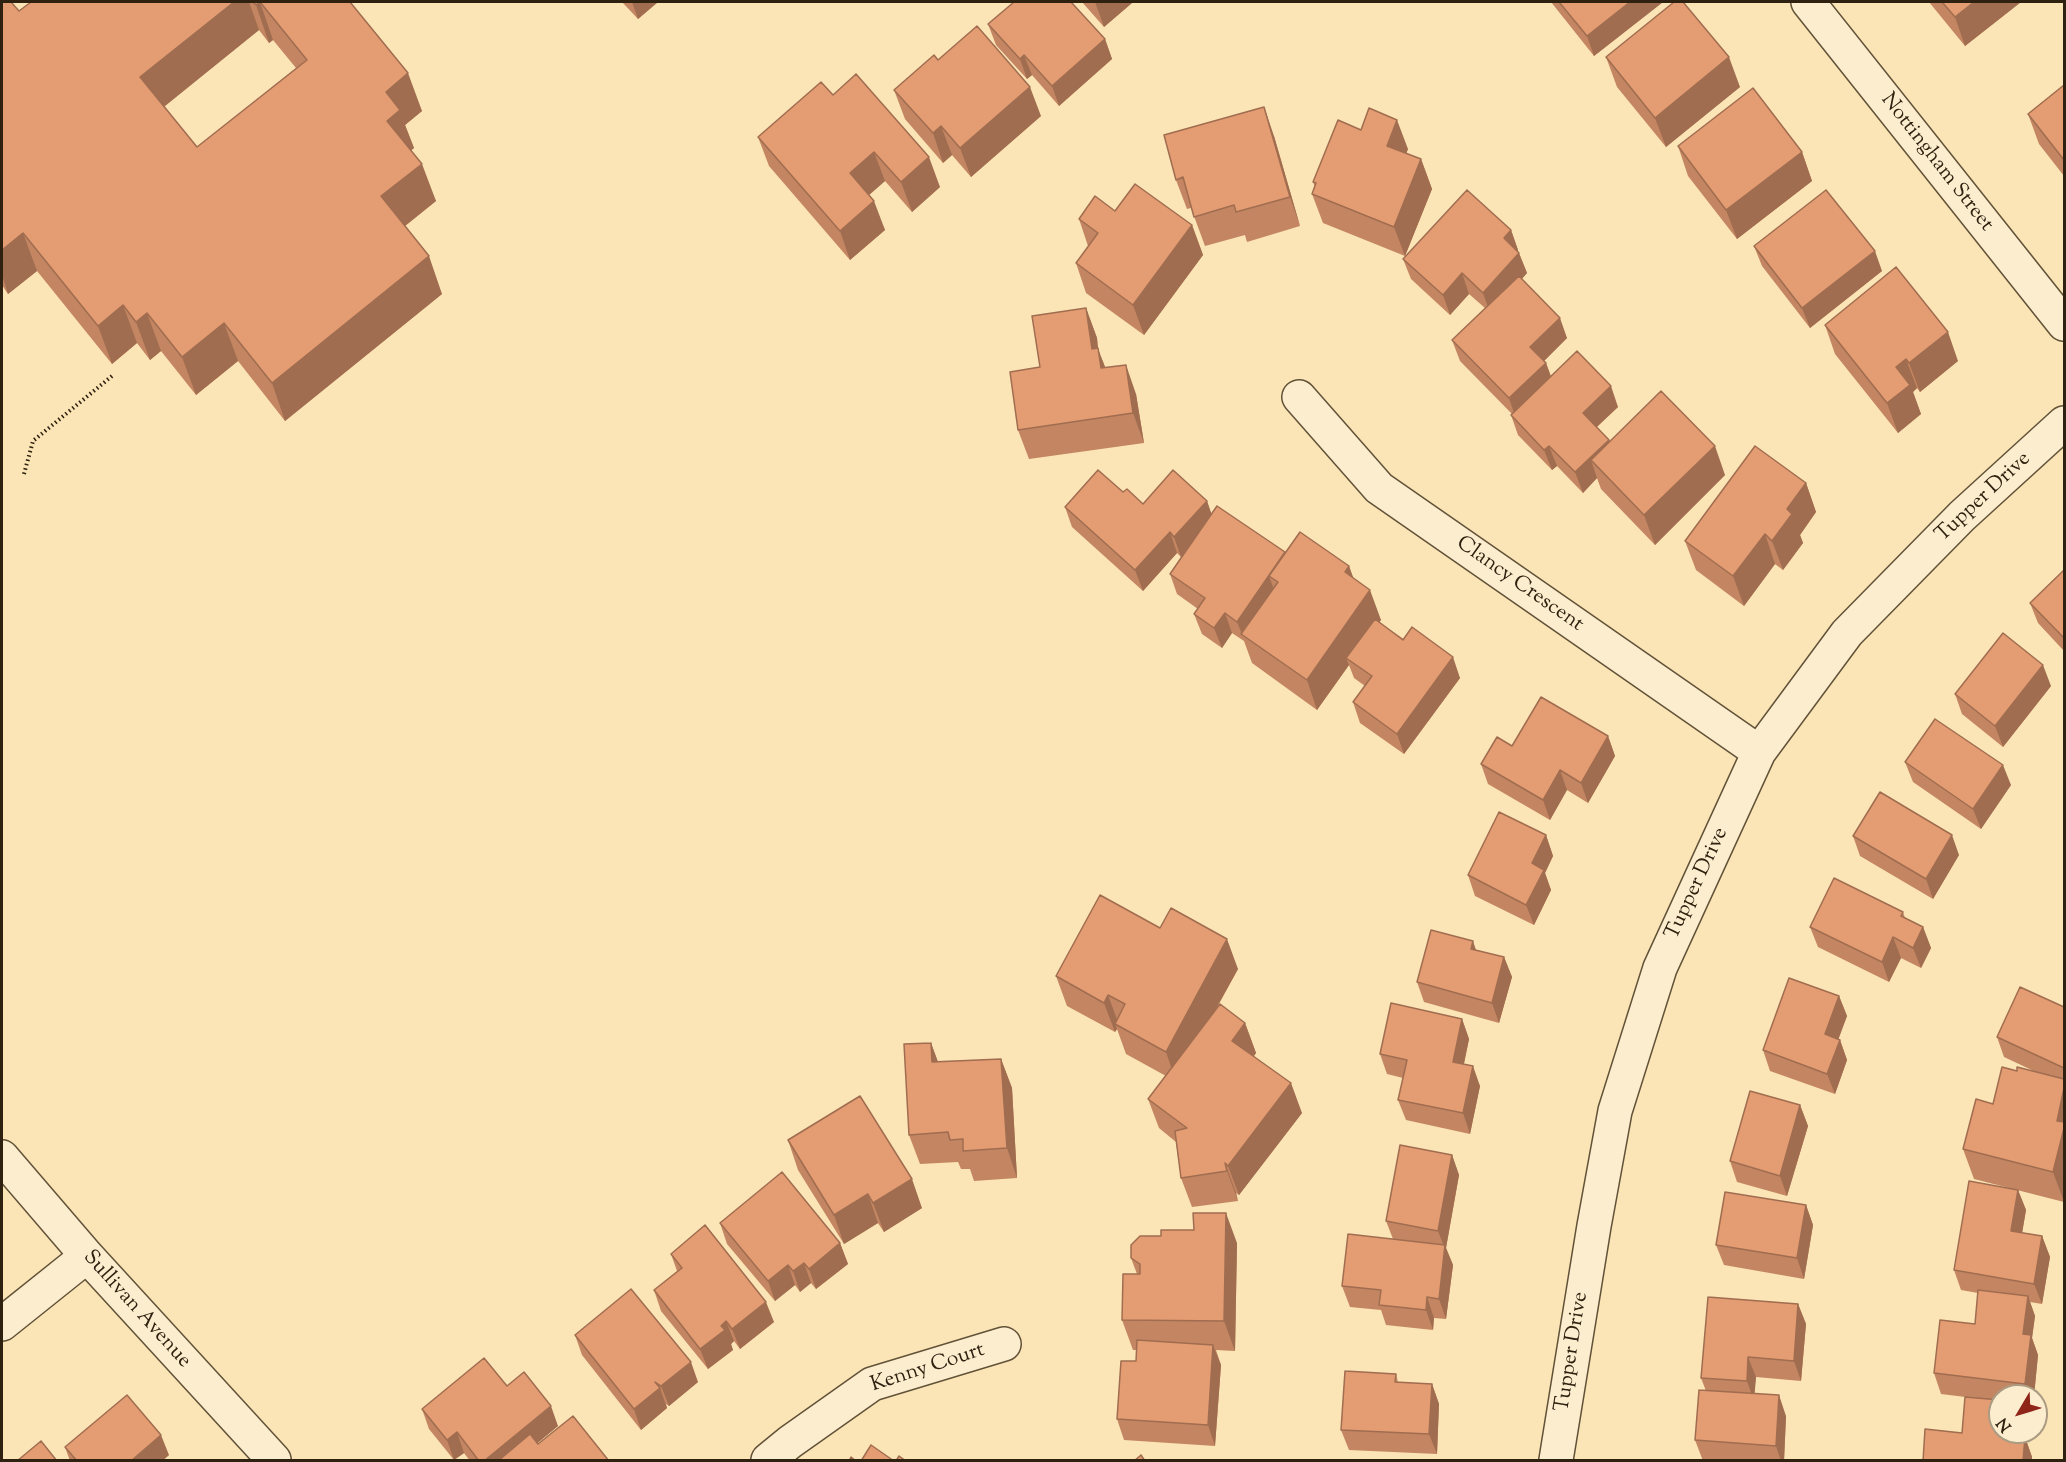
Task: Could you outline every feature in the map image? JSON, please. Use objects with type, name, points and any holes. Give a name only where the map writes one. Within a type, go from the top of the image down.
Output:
[{"type":"street","name":"Nottingham Street","points":[[1809,2],[2064,324]]},
{"type":"street","name":"Clancy Crescent","points":[[1299,397],[1379,488],[1759,752]]},
{"type":"street","name":"Tupper Drive","points":[[1556,1461],[1615,1111],[1660,968],[1759,752],[1847,633],[1962,516],[2064,423]]},
{"type":"street","name":"Sullivan Avenue","points":[[2,1157],[87,1256],[274,1461]]},
{"type":"street","points":[[2,1324],[87,1256]]},
{"type":"street","name":"Kenny Court","points":[[768,1461],[790,1442],[872,1384],[1004,1344]]},
{"type":"path","points":[[24,474],[33,441],[112,376]]},
{"type":"building","points":[[2,2],[11,2],[19,11],[31,2],[234,2],[140,77],[197,147],[307,60],[260,2],[350,2],[408,73],[386,92],[400,110],[387,121],[422,164],[381,196],[429,256],[272,383],[224,323],[182,357],[147,313],[136,322],[123,305],[98,326],[23,233],[2,250]]},
{"type":"building","points":[[1014,2],[1071,2],[1105,39],[1052,86],[1024,55],[1020,59],[988,24]]},
{"type":"building","points":[[1559,2],[1630,2],[1587,36]]},
{"type":"building","points":[[1674,2],[1683,2],[1729,57],[1655,118],[1606,57]]},
{"type":"building","points":[[1942,2],[1974,2],[1955,17]]},
{"type":"building","points":[[977,26],[1030,87],[960,148],[941,126],[933,133],[894,90],[934,55],[938,60]]},
{"type":"building","points":[[856,74],[929,157],[901,182],[874,152],[850,173],[874,201],[840,231],[758,137],[821,82],[833,95]]},
{"type":"building","points":[[2064,85],[2064,160],[2028,114]]},
{"type":"building","points":[[1753,88],[1802,152],[1726,210],[1678,146]]},
{"type":"building","points":[[1264,107],[1290,197],[1236,212],[1234,205],[1194,217],[1183,177],[1176,180],[1164,135]]},
{"type":"building","points":[[1369,108],[1397,120],[1387,146],[1421,159],[1394,227],[1312,194],[1316,183],[1313,182],[1338,120],[1361,130]]},
{"type":"building","points":[[1135,184],[1192,225],[1133,305],[1076,263],[1098,233],[1079,219],[1095,196],[1115,211]]},
{"type":"building","points":[[1467,190],[1511,230],[1504,238],[1519,253],[1483,293],[1462,273],[1443,295],[1403,259]]},
{"type":"building","points":[[1826,190],[1875,251],[1802,308],[1754,246]]},
{"type":"building","points":[[1896,267],[1948,332],[1909,363],[1906,359],[1896,367],[1910,385],[1887,403],[1825,325]]},
{"type":"building","points":[[1519,276],[1560,318],[1530,347],[1546,363],[1509,398],[1452,340]]},
{"type":"building","points":[[1086,308],[1092,349],[1098,348],[1101,368],[1126,365],[1133,413],[1018,430],[1010,372],[1040,367],[1032,316]]},
{"type":"building","points":[[1577,351],[1611,386],[1583,413],[1609,440],[1575,472],[1549,446],[1544,450],[1511,415]]},
{"type":"building","points":[[1661,391],[1715,446],[1644,515],[1591,460]]},
{"type":"building","points":[[1755,446],[1806,483],[1787,509],[1792,514],[1772,541],[1765,534],[1733,576],[1685,541]]},
{"type":"building","points":[[1098,470],[1123,492],[1127,489],[1143,504],[1173,470],[1207,501],[1174,537],[1170,532],[1135,570],[1065,507]]},
{"type":"building","points":[[1217,506],[1285,552],[1237,622],[1225,613],[1214,628],[1194,614],[1205,598],[1170,574]]},
{"type":"building","points":[[1300,532],[1349,566],[1345,572],[1370,590],[1307,680],[1241,634],[1278,582],[1269,576]]},
{"type":"building","points":[[2064,570],[2064,638],[2030,603]]},
{"type":"building","points":[[1375,619],[1403,640],[1412,627],[1453,657],[1397,734],[1353,702],[1372,676],[1346,658]]},
{"type":"building","points":[[2003,633],[2043,665],[1995,726],[1955,694]]},
{"type":"building","points":[[1541,697],[1608,736],[1581,783],[1560,770],[1543,800],[1481,764],[1497,737],[1512,746]]},
{"type":"building","points":[[1935,719],[2003,765],[1973,809],[1905,762]]},
{"type":"building","points":[[1880,792],[1952,835],[1926,879],[1853,836]]},
{"type":"building","points":[[1499,812],[1546,835],[1532,863],[1544,870],[1526,905],[1468,875]]},
{"type":"building","points":[[1834,878],[1903,912],[1901,916],[1923,927],[1913,948],[1893,937],[1882,962],[1810,927]]},
{"type":"building","points":[[1100,895],[1160,928],[1171,908],[1227,939],[1166,1052],[1115,1024],[1125,1004],[1108,995],[1104,1003],[1056,976]]},
{"type":"building","points":[[1431,930],[1473,941],[1471,949],[1504,957],[1492,1003],[1417,982]]},
{"type":"building","points":[[1789,978],[1839,996],[1825,1034],[1840,1040],[1827,1074],[1763,1050]]},
{"type":"building","points":[[2020,987],[2064,1007],[2064,1068],[1997,1037]]},
{"type":"building","points":[[1391,1003],[1462,1019],[1453,1062],[1473,1066],[1463,1113],[1398,1100],[1407,1060],[1380,1054]]},
{"type":"building","points":[[1220,1004],[1245,1023],[1232,1041],[1291,1083],[1228,1166],[1225,1163],[1227,1171],[1181,1178],[1175,1131],[1187,1128],[1148,1099]]},
{"type":"building","points":[[931,1043],[932,1062],[1001,1059],[1007,1148],[963,1151],[963,1139],[950,1140],[948,1132],[909,1135],[904,1044]]},
{"type":"building","points":[[2002,1067],[2017,1071],[2017,1067],[2064,1079],[2057,1121],[2064,1122],[2064,1128],[2053,1172],[1963,1149],[1976,1099],[1993,1104]]},
{"type":"building","points":[[1750,1091],[1800,1105],[1780,1176],[1730,1161]]},
{"type":"building","points":[[860,1096],[912,1179],[873,1203],[868,1194],[834,1215],[788,1140]]},
{"type":"building","points":[[1400,1145],[1452,1155],[1438,1231],[1386,1221]]},
{"type":"building","points":[[782,1172],[840,1243],[809,1269],[804,1263],[793,1271],[788,1265],[768,1281],[720,1223]]},
{"type":"building","points":[[1969,1181],[2018,1190],[2011,1231],[2042,1236],[2034,1284],[1954,1270]]},
{"type":"building","points":[[1725,1192],[1806,1205],[1797,1258],[1716,1245]]},
{"type":"building","points":[[1193,1213],[1226,1213],[1224,1321],[1122,1320],[1123,1274],[1140,1274],[1140,1264],[1131,1258],[1131,1245],[1140,1236],[1161,1236],[1161,1230],[1194,1230]]},
{"type":"building","points":[[705,1225],[766,1302],[732,1329],[726,1321],[721,1326],[725,1330],[700,1349],[654,1290],[682,1268],[671,1254]]},
{"type":"building","points":[[1348,1234],[1445,1245],[1439,1299],[1427,1297],[1426,1310],[1379,1305],[1381,1290],[1342,1286]]},
{"type":"building","points":[[631,1289],[691,1362],[661,1386],[655,1382],[660,1388],[634,1409],[575,1335]]},
{"type":"building","points":[[1978,1290],[2028,1296],[2023,1334],[2031,1335],[2025,1384],[1934,1373],[1940,1320],[1975,1324]]},
{"type":"building","points":[[1708,1297],[1798,1304],[1794,1361],[1748,1357],[1747,1381],[1701,1378]]},
{"type":"building","points":[[1137,1340],[1213,1345],[1208,1425],[1117,1419],[1121,1361],[1136,1361]]},
{"type":"building","points":[[484,1358],[507,1386],[524,1372],[551,1406],[484,1461],[479,1461],[457,1432],[447,1440],[422,1409]]},
{"type":"building","points":[[1345,1371],[1396,1374],[1395,1382],[1432,1384],[1429,1434],[1341,1430]]},
{"type":"building","points":[[1699,1390],[1779,1395],[1776,1446],[1695,1440]]},
{"type":"building","points":[[127,1395],[161,1435],[131,1461],[77,1461],[65,1447]]},
{"type":"building","points":[[1965,1397],[1988,1399],[1988,1444],[2024,1444],[2023,1461],[1923,1461],[1925,1429],[1962,1433]]},
{"type":"building","points":[[573,1416],[609,1461],[498,1461],[530,1434],[538,1444]]},
{"type":"building","points":[[41,1441],[57,1461],[17,1461]]},
{"type":"building","points":[[871,1445],[894,1461],[861,1461]]},
{"type":"building","points":[[1141,1455],[1145,1461],[1134,1461]]},
{"type":"building","points":[[899,1456],[906,1461],[896,1461]]}]
